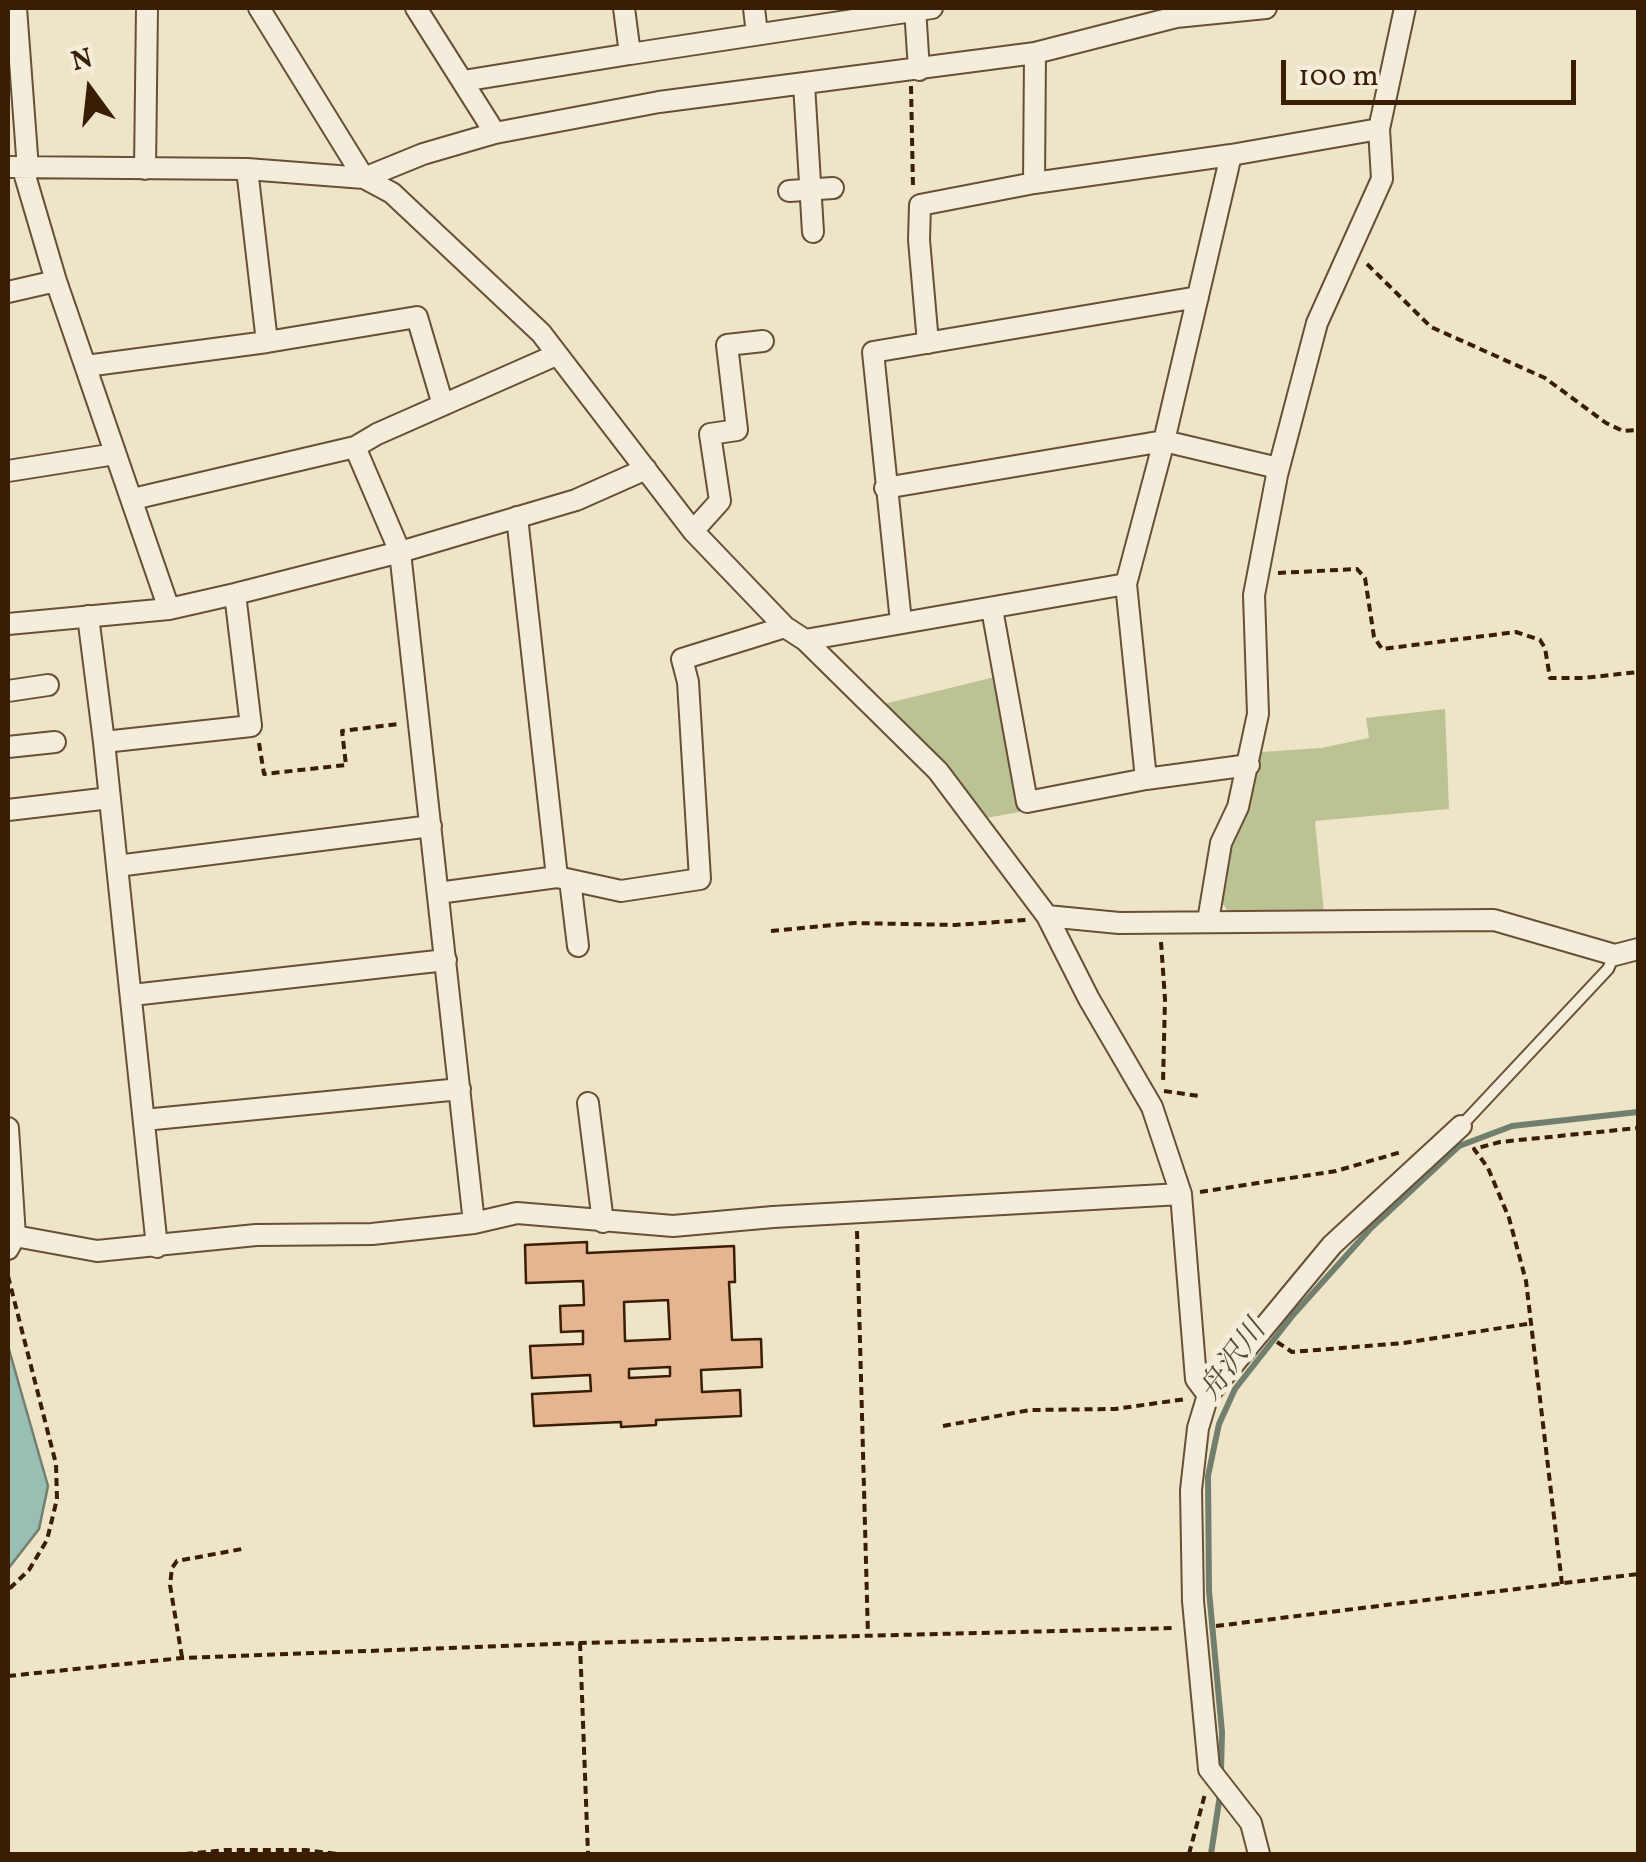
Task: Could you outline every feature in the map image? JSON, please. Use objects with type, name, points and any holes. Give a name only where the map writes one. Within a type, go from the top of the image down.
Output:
[{"type":"street","points":[[16,8],[20,169],[169,610]]},
{"type":"street","points":[[145,170],[147,8]]},
{"type":"street","points":[[259,8],[364,178]]},
{"type":"street","points":[[416,8],[495,133]]},
{"type":"street","points":[[624,8],[630,54]]},
{"type":"street","points":[[754,8],[757,34]]},
{"type":"street","points":[[462,81],[920,8],[915,71]]},
{"type":"street","points":[[364,178],[423,154],[495,133],[659,102],[1034,53],[1176,18],[1266,8]]},
{"type":"street","points":[[1208,921],[1222,843],[1238,807],[1258,714],[1254,595],[1278,468],[1318,323],[1382,179],[1379,128],[1405,8]]},
{"type":"street","points":[[1034,53],[1034,183]]},
{"type":"street","points":[[804,84],[800,190],[814,232]]},
{"type":"street","points":[[928,343],[919,240],[920,204],[1379,128]]},
{"type":"street","points":[[1146,779],[1126,584],[1164,441],[1230,155]]},
{"type":"street","points":[[20,169],[247,169],[364,178],[392,193],[541,333],[693,531],[784,627],[805,640],[938,771],[1047,916],[1089,1000],[1152,1107],[1181,1194],[1196,1378],[1208,1395]]},
{"type":"street","points":[[247,169],[267,342]]},
{"type":"street","points":[[800,190],[832,188]]},
{"type":"street","points":[[8,292],[56,282]]},
{"type":"street","points":[[901,622],[873,352],[1198,297]]},
{"type":"street","points":[[86,366],[417,318],[443,405]]},
{"type":"street","points":[[693,531],[720,501],[710,434],[737,430],[727,345],[763,341]]},
{"type":"street","points":[[132,499],[354,448],[556,356]]},
{"type":"street","points":[[885,488],[1164,441],[1278,468]]},
{"type":"street","points":[[354,448],[400,552],[474,1223]]},
{"type":"street","points":[[8,471],[115,454]]},
{"type":"street","points":[[8,624],[169,610],[235,594],[517,518],[576,500],[646,469]]},
{"type":"street","points":[[517,518],[563,878],[578,946]]},
{"type":"street","points":[[805,640],[1126,584]]},
{"type":"street","points":[[104,742],[251,726],[235,594]]},
{"type":"street","points":[[992,610],[1028,802],[1146,779],[1249,765]]},
{"type":"street","points":[[88,616],[157,1247]]},
{"type":"street","points":[[438,893],[563,878],[621,890],[700,880],[688,682],[682,658],[784,627]]},
{"type":"street","points":[[8,690],[48,685]]},
{"type":"street","points":[[8,747],[55,742]]},
{"type":"street","points":[[8,810],[110,798]]},
{"type":"street","points":[[117,866],[431,826]]},
{"type":"street","points":[[1047,916],[1120,924],[1494,920],[1615,955],[1638,949]]},
{"type":"street","points":[[132,995],[446,960]]},
{"type":"street","points":[[144,1120],[460,1089]]},
{"type":"street","points":[[588,1104],[602,1222]]},
{"type":"street","points":[[1259,1854],[1252,1823],[1209,1770],[1193,1600],[1190,1490],[1198,1428],[1208,1395],[1332,1245],[1461,1126]]},
{"type":"street","points":[[8,1128],[11,1242],[97,1251],[256,1236],[372,1234],[474,1223],[517,1213],[673,1226],[1181,1194]]},
{"type":"lane","points":[[1461,1126],[1608,969],[1615,955]]},
{"type":"path","points":[[915,71],[913,198],[920,204]]},
{"type":"path","points":[[1353,250],[1431,327],[1544,378],[1606,423],[1623,431],[1638,430]]},
{"type":"path","points":[[1258,569],[1282,574],[1356,570],[1364,578],[1374,638],[1382,649],[1516,632],[1540,640],[1550,678],[1638,672]]},
{"type":"path","points":[[251,726],[257,731],[264,774],[346,765],[342,731],[419,721]]},
{"type":"path","points":[[771,931],[854,923],[956,925],[1047,916]]},
{"type":"path","points":[[1159,922],[1165,999],[1162,1092],[1199,1096]]},
{"type":"path","points":[[1562,1584],[1526,1280],[1509,1218],[1488,1168],[1474,1149],[1500,1142],[1638,1128]]},
{"type":"path","points":[[1181,1194],[1244,1188],[1280,1178],[1336,1171],[1413,1149]]},
{"type":"path","points":[[856,1212],[868,1636]]},
{"type":"path","points":[[8,1276],[56,1464],[58,1499],[47,1540],[29,1570],[8,1590]]},
{"type":"path","points":[[1282,1346],[1292,1352],[1404,1343],[1533,1323]]},
{"type":"path","points":[[943,1426],[1030,1410],[1115,1409],[1208,1395]]},
{"type":"path","points":[[182,1658],[170,1585],[172,1568],[178,1560],[242,1549]]},
{"type":"path","points":[[1226,1624],[1638,1574]]},
{"type":"path","points":[[8,1676],[182,1658],[1197,1627]]},
{"type":"path","points":[[580,1644],[588,1854]]},
{"type":"path","points":[[1189,1854],[1209,1770]]},
{"type":"path","points":[[185,1854],[306,1850],[337,1854]]},
{"type":"green space","points":[[995,677],[1019,812],[981,819],[880,705]]},
{"type":"green space","points":[[1445,709],[1449,809],[1315,821],[1324,913],[1229,913],[1221,901],[1230,850],[1261,752],[1321,748],[1369,738],[1366,718]]},
{"type":"water","points":[[8,1346],[48,1486],[39,1529],[8,1569]]},
{"type":"building","points":[[587,1242],[587,1253],[734,1246],[735,1282],[729,1282],[732,1340],[761,1339],[762,1367],[701,1370],[702,1392],[740,1390],[741,1416],[656,1420],[656,1425],[621,1427],[621,1422],[534,1426],[532,1394],[591,1391],[590,1375],[532,1378],[530,1346],[583,1344],[583,1331],[561,1332],[560,1306],[584,1305],[583,1281],[526,1283],[525,1245]],"holes":[[[668,1300],[670,1339],[625,1341],[624,1302]],[[670,1367],[670,1376],[629,1378],[629,1369]]]},
{"type":"waterway","name":"舟沢川","points":[[1221,1772],[1222,1732],[1209,1591],[1208,1476],[1219,1424],[1235,1389],[1293,1315],[1371,1228],[1459,1146],[1512,1126],[1638,1112]]},
{"type":"waterway","name":"舟沢川","points":[[1211,1854],[1220,1795]]}]
